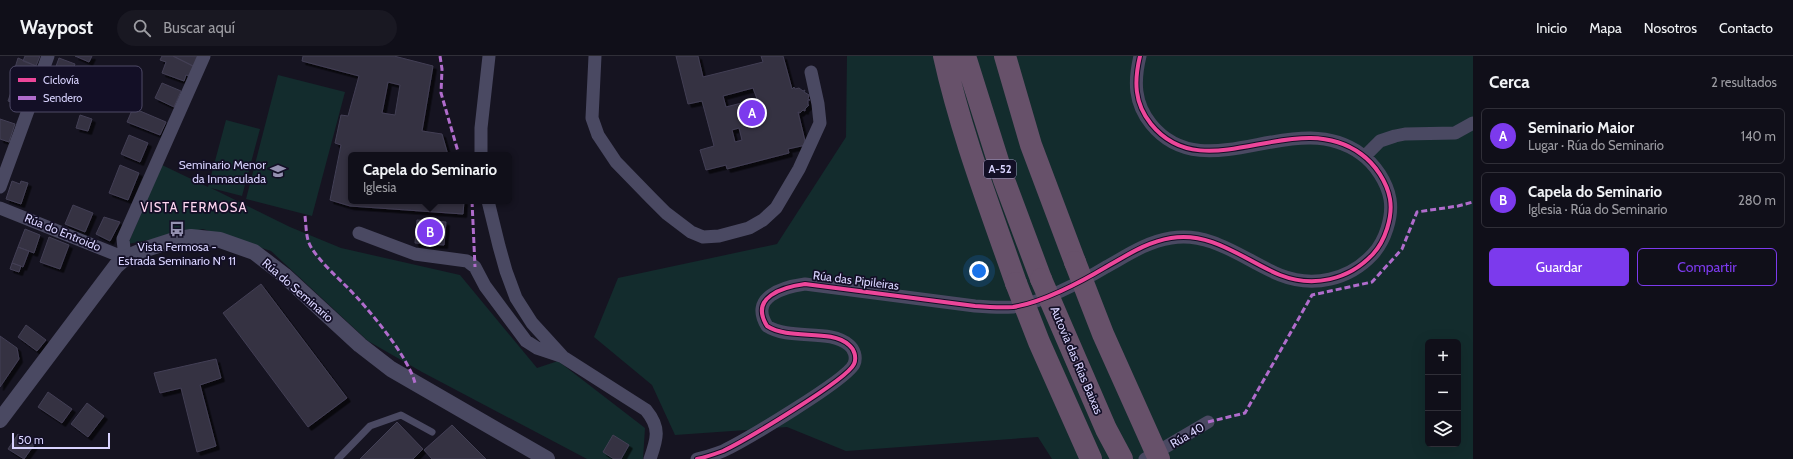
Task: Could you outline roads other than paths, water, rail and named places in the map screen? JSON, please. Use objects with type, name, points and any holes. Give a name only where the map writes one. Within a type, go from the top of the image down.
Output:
[{"type":"highway","points":[[944,56],[950,86],[981,183],[1016,283],[1045,356],[1091,459]]},
{"type":"highway","name":"Autovía das Rías Baixas","points":[[965,56],[1004,180],[1041,279],[1106,429],[1122,459]]},
{"type":"highway","points":[[1006,56],[1031,145],[1075,262],[1103,334],[1159,459]]},
{"type":"street","points":[[44,66],[48,56]]},
{"type":"street","points":[[125,258],[123,239],[204,56]]},
{"type":"street","points":[[481,152],[481,128],[489,56]]},
{"type":"street","points":[[595,56],[592,118],[598,134],[616,162],[666,213],[691,232],[703,237],[719,236],[749,228],[763,220],[776,208],[799,170],[820,123],[818,104],[810,72]]},
{"type":"street","points":[[1140,56],[1136,76],[1136,90],[1142,110],[1149,122],[1168,139],[1183,147],[1195,150],[1218,151],[1290,138],[1325,138],[1352,147],[1364,156],[1380,141],[1395,136],[1405,134],[1455,133],[1473,123]]},
{"type":"street","points":[[0,187],[27,112]]},
{"type":"street","name":"Rúa das Pipileiras","points":[[697,459],[724,451],[806,402],[841,378],[855,363],[855,354],[849,345],[838,338],[780,332],[767,326],[763,315],[763,308],[770,296],[780,289],[805,284],[975,306],[1003,307],[1025,304],[1051,294],[1084,279],[1131,252],[1154,242],[1190,236],[1206,240],[1226,248],[1282,275],[1297,279],[1324,281],[1344,275],[1360,266],[1376,251],[1384,236],[1389,218],[1390,199],[1377,169],[1364,156]]},
{"type":"street","points":[[489,204],[499,246],[516,298],[532,324],[563,356],[646,410],[654,420],[656,429],[656,440],[650,459]]},
{"type":"street","name":"Rúa do Entroido","points":[[0,208],[125,258]]},
{"type":"street","points":[[360,233],[416,254],[467,261],[474,267],[485,286],[526,341],[537,348],[563,356]]},
{"type":"street","name":"Rúa do Seminario","points":[[0,420],[108,275],[125,258],[161,243],[191,237],[220,240],[254,252],[284,275],[360,345],[391,369],[547,459]]},
{"type":"street","name":"Rúa 40","points":[[1144,459],[1208,422]]},
{"type":"lane","points":[[338,459],[370,426],[401,416],[432,432]]},
{"type":"place","name":"Seminario Maior","points":[[752,113]]},
{"type":"place","name":"Seminario Menor da Inmaculada","points":[[278,171]]},
{"type":"place","name":"Vista Fermosa - Estrada Seminario Nº 11","points":[[177,229]]},
{"type":"place","name":"Capela do Seminario","points":[[430,232]]},
{"type":"district","name":"VISTA FERMOSA","points":[[194,207]]}]
